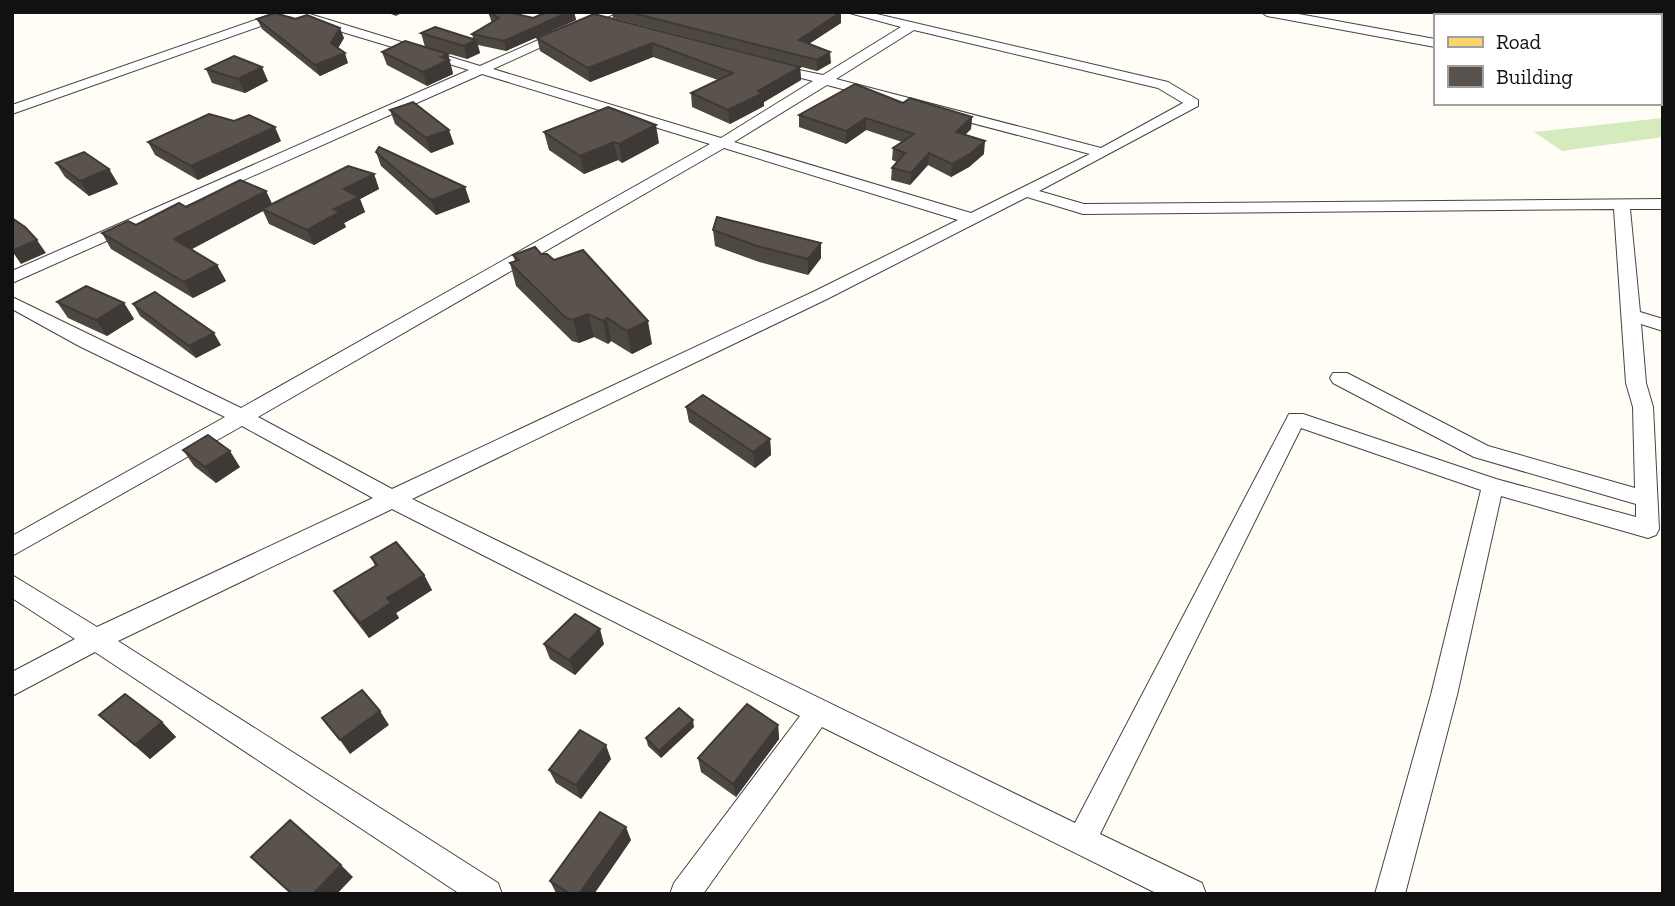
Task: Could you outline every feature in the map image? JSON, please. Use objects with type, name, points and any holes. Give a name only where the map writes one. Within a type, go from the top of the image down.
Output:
[{"type":"street","points":[[12,110],[291,12],[477,71],[973,219]]},
{"type":"street","points":[[12,278],[612,12]]},
{"type":"street","points":[[12,685],[97,639],[821,295],[1103,153],[1193,103],[1163,85],[852,12]]},
{"type":"street","points":[[1271,12],[1434,43]]},
{"type":"street","points":[[576,15],[620,26]]},
{"type":"street","points":[[12,547],[721,144],[912,26]]},
{"type":"street","points":[[761,63],[1103,153]]},
{"type":"street","points":[[1025,192],[1083,209],[1663,204]]},
{"type":"street","points":[[1081,841],[1296,419],[1493,486],[1648,529],[1647,499],[1653,410],[1636,383],[1622,204]]},
{"type":"street","points":[[12,302],[86,342],[242,417],[392,499],[1081,841],[1156,886],[1191,894]]},
{"type":"street","points":[[1632,317],[1663,325]]},
{"type":"street","points":[[1340,378],[1481,453],[1647,499]]},
{"type":"street","points":[[1390,894],[1444,695],[1493,486]]},
{"type":"street","points":[[12,585],[487,894]]},
{"type":"street","points":[[685,894],[818,712]]},
{"type":"green space","points":[[1663,118],[1663,137],[1562,151],[1534,132]]},
{"type":"building","points":[[489,12],[508,12],[533,18],[547,12],[569,12],[504,41],[472,34],[499,18]]},
{"type":"building","points":[[629,12],[841,12],[799,40],[830,52],[817,60]]},
{"type":"building","points":[[275,13],[295,19],[307,15],[340,28],[331,43],[345,53],[315,65],[257,19]]},
{"type":"building","points":[[594,14],[800,67],[758,91],[763,93],[728,110],[691,93],[733,73],[652,43],[588,68],[537,38]]},
{"type":"building","points":[[435,27],[476,40],[464,46],[421,33]]},
{"type":"building","points":[[405,41],[448,54],[441,57],[449,60],[423,72],[382,52]]},
{"type":"building","points":[[234,56],[262,67],[238,79],[206,69]]},
{"type":"building","points":[[855,84],[903,103],[910,98],[972,117],[956,132],[985,141],[952,164],[929,153],[911,173],[892,168],[905,153],[893,148],[914,134],[866,118],[846,131],[799,115]]},
{"type":"building","points":[[413,102],[449,130],[426,138],[390,110]]},
{"type":"building","points":[[608,107],[656,125],[619,144],[614,142],[580,156],[544,132]]},
{"type":"building","points":[[209,114],[234,121],[249,115],[275,127],[191,166],[148,142]]},
{"type":"building","points":[[379,147],[465,187],[431,200],[376,152]]},
{"type":"building","points":[[84,152],[109,169],[80,181],[56,163]]},
{"type":"building","points":[[348,166],[374,174],[344,189],[359,197],[334,209],[340,212],[307,230],[262,209]]},
{"type":"building","points":[[240,180],[266,191],[174,239],[217,265],[184,282],[102,233],[128,221],[136,225],[179,203],[186,207]]},
{"type":"building","points":[[717,217],[821,243],[808,259],[757,246],[713,230]]},
{"type":"building","points":[[12,218],[25,227],[37,240],[12,251]]},
{"type":"building","points":[[535,247],[541,254],[547,254],[554,260],[583,250],[648,321],[627,331],[607,318],[603,321],[588,314],[573,320],[566,318],[510,263],[519,260],[513,255]]},
{"type":"building","points":[[86,286],[124,303],[96,320],[57,302]]},
{"type":"building","points":[[155,292],[214,333],[189,346],[133,304]]},
{"type":"building","points":[[703,395],[770,439],[753,452],[686,407]]},
{"type":"building","points":[[208,435],[230,451],[205,467],[183,450]]},
{"type":"building","points":[[396,542],[424,575],[387,598],[391,603],[360,623],[334,591],[377,565],[371,557]]},
{"type":"building","points":[[575,614],[600,629],[569,660],[544,644]]},
{"type":"building","points":[[362,690],[380,711],[340,740],[322,718]]},
{"type":"building","points":[[125,694],[162,722],[135,745],[99,715]]},
{"type":"building","points":[[747,704],[778,725],[733,784],[698,758]]},
{"type":"building","points":[[679,708],[693,720],[659,751],[646,738]]},
{"type":"building","points":[[580,730],[606,745],[576,785],[549,770]]},
{"type":"building","points":[[600,812],[626,827],[579,894],[570,894],[550,881]]},
{"type":"building","points":[[290,820],[341,865],[313,894],[292,894],[251,857]]}]
